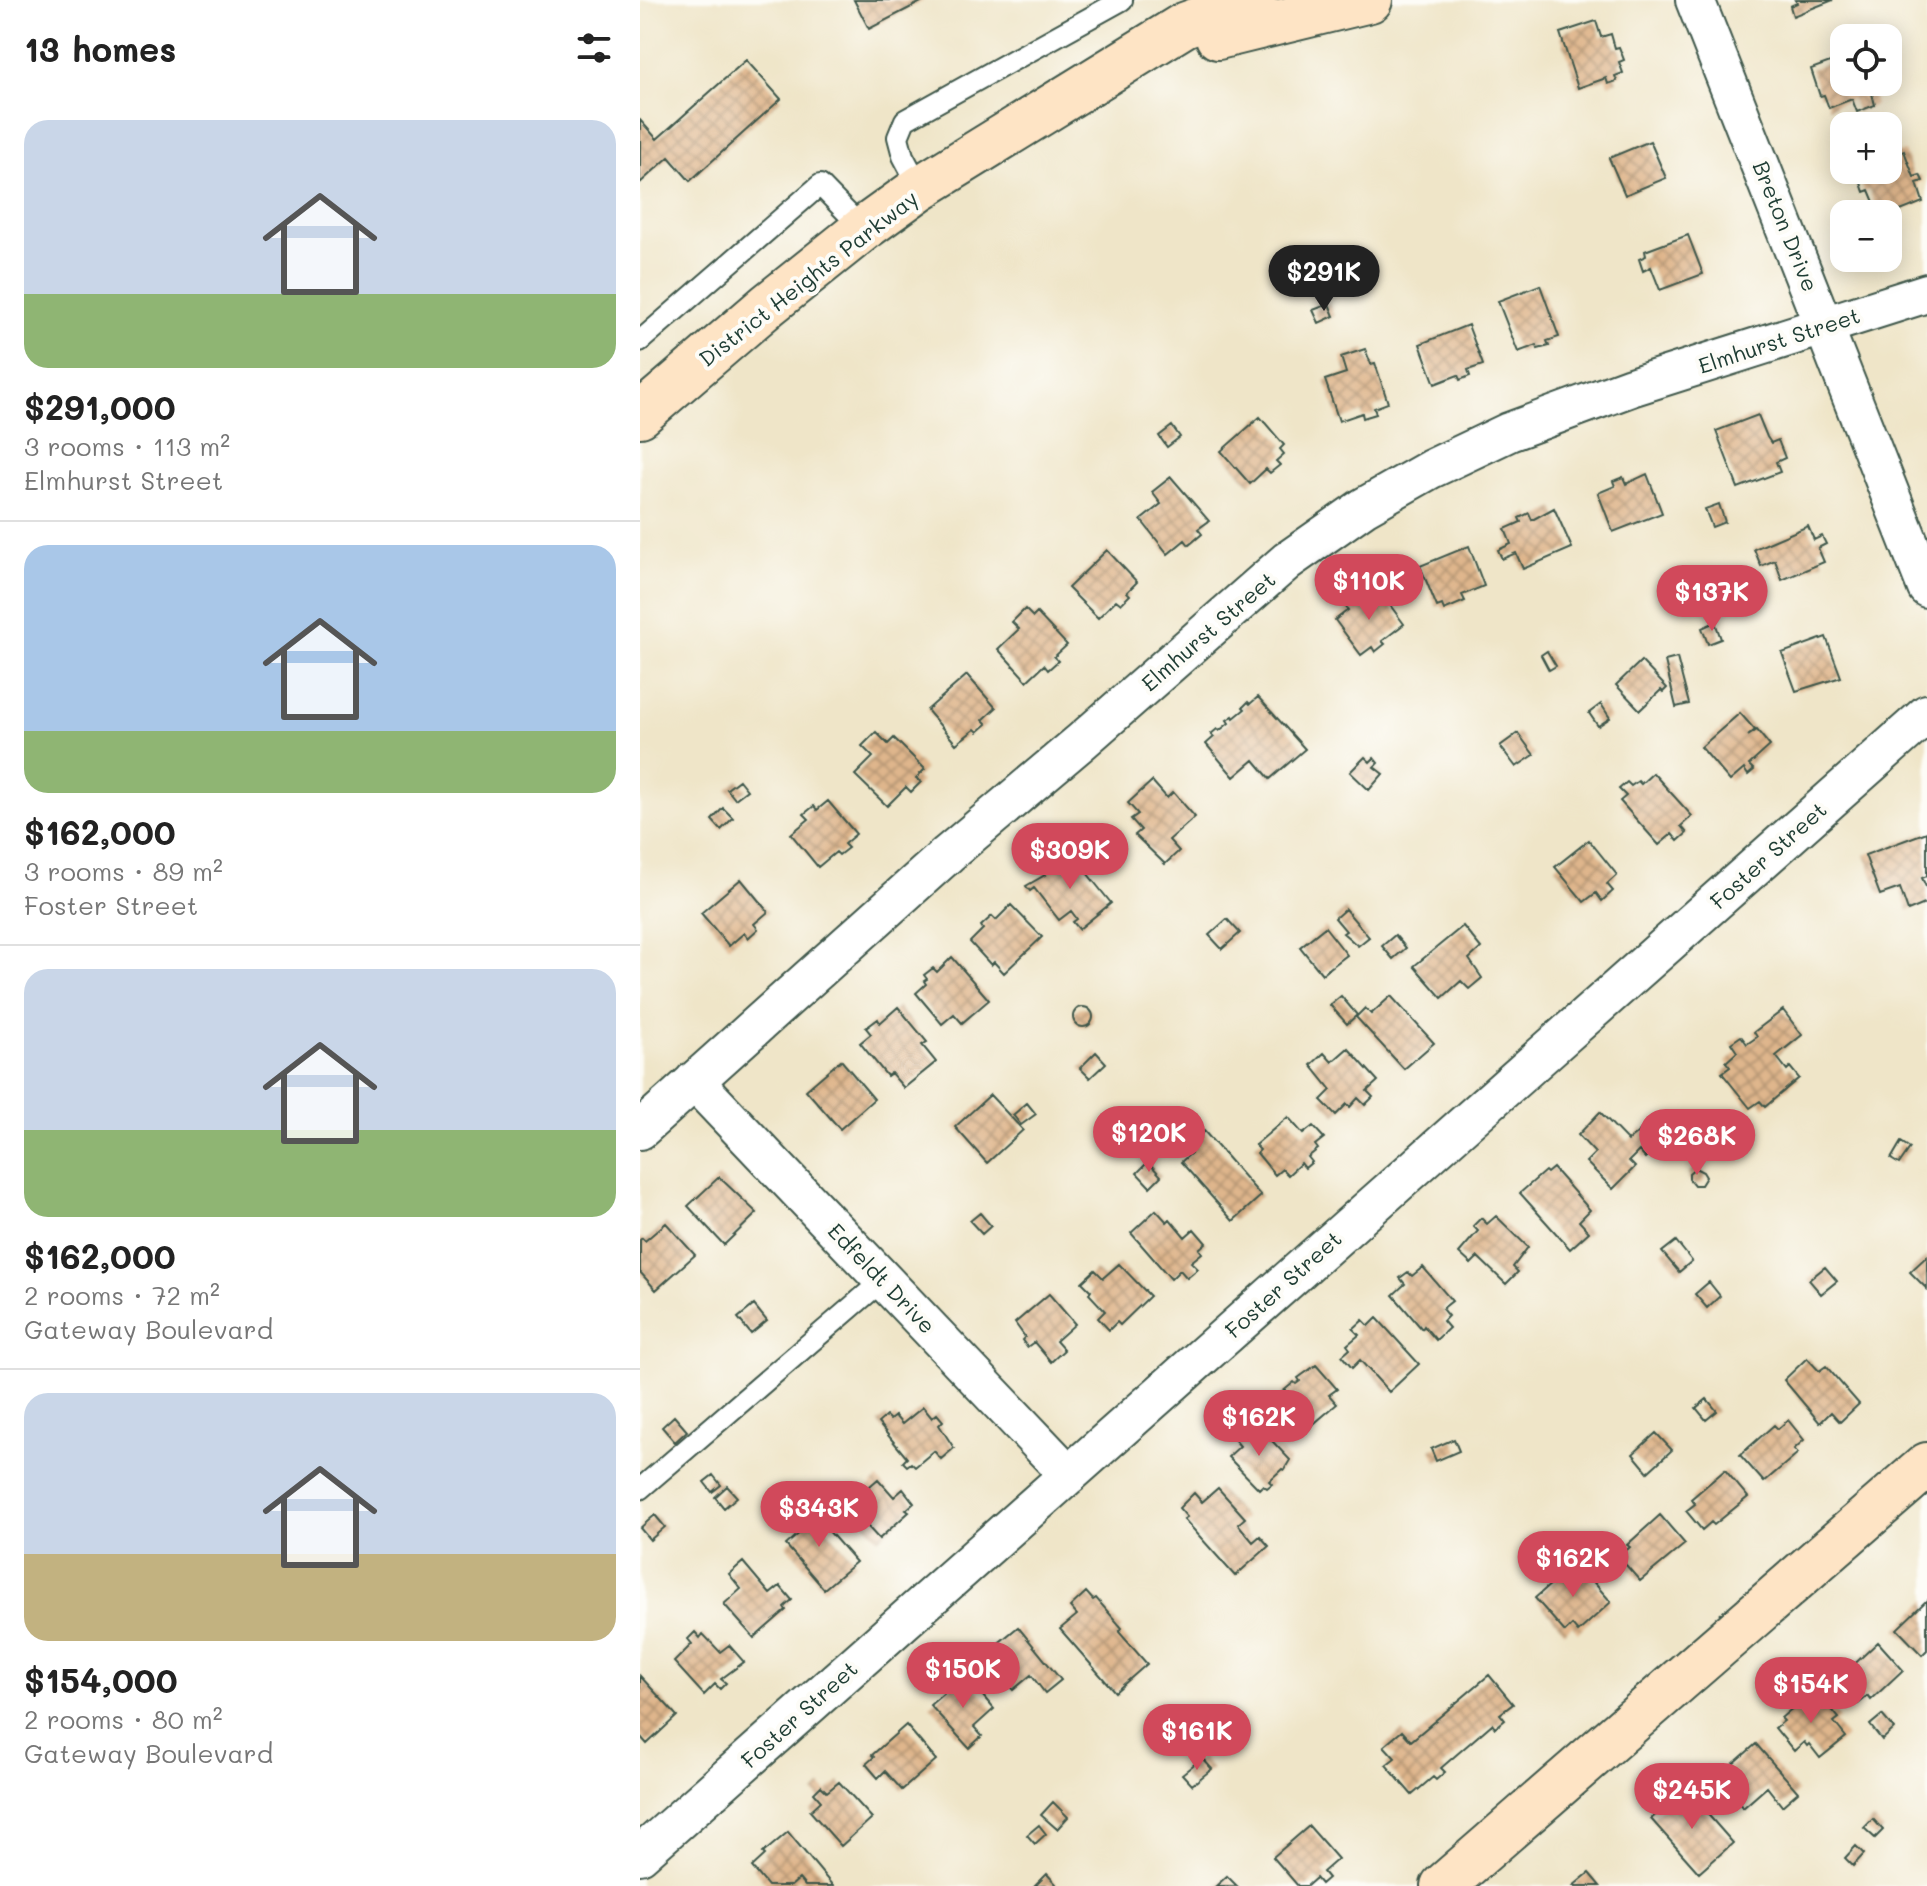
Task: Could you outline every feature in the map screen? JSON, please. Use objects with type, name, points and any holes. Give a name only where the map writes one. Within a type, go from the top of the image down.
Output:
[{"type":"street","name":"District Heights Parkway","points":[[640,415],[768,305],[920,188],[1184,25],[1253,0]]},
{"type":"street","name":"District Heights Parkway","points":[[1106,74],[1170,50],[1370,0]]},
{"type":"street","name":"Breton Drive","points":[[1695,0],[1927,588]]},
{"type":"street","name":"Elmhurst Street","points":[[640,1130],[948,854],[1287,561],[1364,507],[1431,469],[1509,432],[1631,387],[1927,293]]},
{"type":"street","name":"Foster Street","points":[[640,1855],[1927,714]]},
{"type":"street","name":"Edfeldt Drive","points":[[694,1081],[1069,1475]]},
{"type":"street","points":[[1443,1886],[1927,1465]]},
{"type":"lane","points":[[920,188],[903,156],[898,137],[905,120],[1122,0]]},
{"type":"lane","points":[[640,341],[820,185],[863,229]]},
{"type":"lane","points":[[640,1489],[883,1280]]},
{"type":"building","points":[[854,0],[925,0],[869,29]]},
{"type":"building","points":[[1795,0],[1833,0],[1793,16],[1790,6],[1797,3]]},
{"type":"building","points":[[1596,21],[1601,37],[1611,34],[1615,48],[1619,47],[1624,60],[1619,62],[1623,73],[1615,76],[1617,81],[1608,84],[1606,78],[1578,88],[1560,33]]},
{"type":"building","points":[[746,60],[781,99],[690,181],[669,157],[640,183],[640,120],[657,139]]},
{"type":"building","points":[[1830,62],[1830,96],[1873,96],[1875,105],[1857,112],[1852,99],[1829,108],[1824,95],[1820,96],[1811,69]]},
{"type":"building","points":[[1650,141],[1666,178],[1625,195],[1609,158]]},
{"type":"building","points":[[1902,152],[1914,177],[1920,175],[1923,181],[1917,183],[1923,202],[1902,210],[1902,200],[1873,200],[1869,190],[1864,192],[1861,184],[1902,184]]},
{"type":"building","points":[[1688,235],[1703,274],[1660,290],[1651,267],[1643,271],[1639,259],[1646,256],[1645,251]]},
{"type":"building","points":[[1540,285],[1559,337],[1547,341],[1549,346],[1538,349],[1537,345],[1518,352],[1498,301]]},
{"type":"building","points":[[1329,304],[1334,316],[1319,323],[1313,310]]},
{"type":"building","points":[[1468,325],[1483,365],[1468,370],[1470,376],[1460,380],[1458,375],[1435,384],[1420,344]]},
{"type":"building","points":[[1365,349],[1371,364],[1375,363],[1388,403],[1374,408],[1376,414],[1363,418],[1362,413],[1339,421],[1325,380],[1346,373],[1341,357]]},
{"type":"building","points":[[1758,415],[1767,437],[1771,443],[1778,440],[1785,458],[1776,462],[1780,472],[1738,488],[1716,431]]},
{"type":"building","points":[[1260,417],[1284,445],[1280,449],[1284,454],[1276,461],[1280,465],[1270,473],[1266,469],[1250,484],[1221,451]]},
{"type":"building","points":[[1172,426],[1180,437],[1167,447],[1159,436]]},
{"type":"building","points":[[1647,474],[1662,513],[1613,532],[1598,493],[1615,486],[1613,481],[1623,477],[1626,484]]},
{"type":"building","points":[[1171,477],[1209,521],[1198,529],[1202,534],[1189,545],[1185,540],[1168,554],[1141,520],[1161,504],[1152,492]]},
{"type":"building","points":[[1719,504],[1725,522],[1712,527],[1705,509]]},
{"type":"building","points":[[1554,508],[1572,548],[1523,569],[1516,553],[1502,559],[1498,550],[1511,544],[1505,529],[1521,522],[1519,518],[1529,513],[1532,520]]},
{"type":"building","points":[[1808,526],[1814,540],[1822,536],[1826,544],[1818,548],[1824,562],[1782,580],[1775,560],[1761,566],[1754,549]]},
{"type":"building","points":[[1469,546],[1484,586],[1462,595],[1465,601],[1444,610],[1442,605],[1437,607],[1420,566]]},
{"type":"building","points":[[1107,550],[1137,582],[1121,604],[1116,600],[1098,618],[1068,588]]},
{"type":"building","points":[[1378,589],[1404,624],[1382,641],[1385,644],[1375,652],[1372,647],[1361,655],[1335,620],[1358,598],[1361,602]]},
{"type":"building","points":[[1025,609],[1033,617],[1037,613],[1067,645],[1054,657],[1058,661],[1048,670],[1044,665],[1027,681],[998,649],[1019,629],[1012,622]]},
{"type":"building","points":[[1715,622],[1721,639],[1708,644],[1702,628]]},
{"type":"building","points":[[1826,637],[1841,677],[1796,691],[1782,653]]},
{"type":"building","points":[[1547,651],[1556,666],[1549,670],[1541,655]]},
{"type":"building","points":[[1677,658],[1689,704],[1676,707],[1665,661]]},
{"type":"building","points":[[1641,661],[1667,688],[1640,710],[1616,685]]},
{"type":"building","points":[[967,675],[996,708],[983,720],[987,724],[956,744],[927,710]]},
{"type":"building","points":[[1258,697],[1305,749],[1270,779],[1254,760],[1234,777],[1206,744],[1214,737],[1211,734],[1217,729],[1219,731],[1229,723],[1227,720],[1234,718],[1248,702],[1250,704]]},
{"type":"building","points":[[1601,704],[1610,718],[1598,726],[1589,713]]},
{"type":"building","points":[[1740,713],[1755,730],[1748,736],[1757,730],[1770,746],[1749,765],[1754,770],[1748,775],[1744,769],[1730,781],[1701,747]]},
{"type":"building","points":[[876,732],[888,744],[894,738],[925,769],[916,778],[921,782],[911,792],[906,787],[887,806],[855,775],[873,757],[862,746]]},
{"type":"building","points":[[1518,733],[1534,755],[1516,767],[1500,746]]},
{"type":"building","points":[[1365,757],[1370,762],[1374,758],[1378,763],[1374,767],[1383,774],[1369,790],[1350,772]]},
{"type":"building","points":[[1653,773],[1692,816],[1681,826],[1687,833],[1678,841],[1672,834],[1659,845],[1620,801],[1626,796],[1619,789],[1627,782],[1631,786],[1638,781],[1641,784]]},
{"type":"building","points":[[739,780],[747,790],[735,799],[727,789]]},
{"type":"building","points":[[1152,781],[1167,798],[1173,792],[1195,817],[1169,840],[1179,851],[1165,864],[1135,835],[1141,830],[1131,819],[1138,814],[1128,803]]},
{"type":"building","points":[[828,801],[856,834],[844,844],[848,848],[839,855],[836,852],[818,867],[791,834],[809,819],[804,814],[814,806],[817,810]]},
{"type":"building","points":[[723,808],[733,818],[721,830],[712,820]]},
{"type":"building","points":[[1927,832],[1927,876],[1922,878],[1927,889],[1927,903],[1908,911],[1900,888],[1880,895],[1865,855]]},
{"type":"building","points":[[1589,840],[1617,875],[1607,884],[1613,891],[1602,901],[1596,893],[1584,902],[1555,867]]},
{"type":"building","points":[[1071,853],[1111,903],[1079,929],[1073,922],[1077,919],[1071,911],[1059,920],[1034,888],[1030,891],[1026,886],[1045,875],[1042,871],[1055,861],[1057,864]]},
{"type":"building","points":[[741,879],[768,912],[754,924],[758,929],[748,938],[744,933],[729,946],[701,913]]},
{"type":"building","points":[[1011,905],[1042,937],[1004,973],[994,962],[991,965],[970,942],[992,916],[996,920]]},
{"type":"building","points":[[1345,909],[1369,937],[1358,946],[1343,933],[1346,931],[1335,918]]},
{"type":"building","points":[[1227,919],[1240,933],[1222,949],[1209,935]]},
{"type":"building","points":[[1463,926],[1481,948],[1469,959],[1482,978],[1469,989],[1461,981],[1442,998],[1414,966]]},
{"type":"building","points":[[1325,927],[1347,955],[1322,974],[1300,947]]},
{"type":"building","points":[[1395,935],[1406,948],[1393,959],[1382,946]]},
{"type":"building","points":[[952,957],[989,1000],[962,1023],[954,1014],[942,1024],[916,993],[926,984],[924,975],[933,968],[937,972]]},
{"type":"building","points":[[1341,996],[1357,1015],[1347,1024],[1330,1005]]},
{"type":"building","points":[[1391,996],[1434,1043],[1404,1069],[1356,1017],[1365,1008],[1371,1014]]},
{"type":"building","points":[[898,1007],[927,1042],[922,1045],[936,1062],[904,1088],[891,1073],[887,1076],[860,1043],[871,1034],[866,1028],[878,1019],[880,1023]]},
{"type":"building","points":[[1083,1007],[1090,1010],[1093,1017],[1090,1024],[1083,1027],[1076,1024],[1073,1017],[1076,1010]]},
{"type":"building","points":[[1783,1010],[1802,1035],[1776,1056],[1787,1070],[1790,1067],[1799,1078],[1765,1107],[1760,1101],[1750,1108],[1722,1073],[1730,1067],[1726,1062],[1737,1052],[1731,1043],[1741,1036],[1747,1044],[1757,1037],[1754,1032]]},
{"type":"building","points":[[1348,1048],[1378,1081],[1367,1091],[1373,1097],[1365,1105],[1358,1098],[1336,1115],[1321,1100],[1331,1090],[1311,1065],[1324,1053],[1332,1062]]},
{"type":"building","points":[[1096,1052],[1106,1063],[1090,1078],[1080,1068]]},
{"type":"building","points":[[841,1060],[874,1099],[840,1129],[806,1090]]},
{"type":"building","points":[[990,1095],[1023,1130],[987,1163],[955,1127]]},
{"type":"building","points":[[1027,1103],[1036,1114],[1021,1125],[1013,1115]]},
{"type":"building","points":[[1600,1112],[1628,1141],[1642,1129],[1658,1146],[1645,1158],[1639,1151],[1629,1161],[1635,1167],[1613,1189],[1586,1162],[1595,1153],[1578,1135]]},
{"type":"building","points":[[1288,1117],[1303,1134],[1313,1126],[1324,1138],[1315,1145],[1318,1149],[1308,1157],[1312,1162],[1305,1168],[1301,1163],[1288,1175],[1282,1169],[1275,1175],[1257,1153],[1260,1150],[1255,1145]]},
{"type":"building","points":[[1150,1126],[1161,1138],[1152,1147],[1141,1135]]},
{"type":"building","points":[[1204,1131],[1261,1196],[1233,1221],[1181,1162],[1191,1153],[1186,1147]]},
{"type":"building","points":[[1901,1142],[1910,1148],[1899,1164],[1891,1159]]},
{"type":"building","points":[[1148,1162],[1161,1176],[1150,1187],[1137,1173]]},
{"type":"building","points":[[1553,1168],[1590,1210],[1579,1221],[1589,1232],[1570,1249],[1520,1193],[1545,1171],[1547,1173]]},
{"type":"building","points":[[1695,1168],[1706,1177],[1701,1185],[1694,1185],[1689,1179],[1689,1173]]},
{"type":"building","points":[[719,1177],[757,1213],[724,1245],[688,1206]]},
{"type":"building","points":[[1156,1210],[1167,1222],[1170,1219],[1185,1237],[1194,1229],[1206,1243],[1199,1249],[1202,1253],[1191,1262],[1198,1269],[1187,1278],[1180,1270],[1171,1279],[1131,1233]]},
{"type":"building","points":[[980,1213],[991,1226],[982,1234],[970,1221]]},
{"type":"building","points":[[1496,1216],[1528,1247],[1513,1267],[1518,1272],[1506,1284],[1478,1257],[1471,1264],[1459,1253],[1478,1231],[1473,1226],[1481,1218],[1487,1224]]},
{"type":"building","points":[[666,1223],[695,1255],[656,1290],[640,1272],[640,1240],[645,1241]]},
{"type":"building","points":[[1676,1241],[1692,1261],[1679,1272],[1662,1252]]},
{"type":"building","points":[[1927,1256],[1927,1289],[1910,1272]]},
{"type":"building","points":[[1119,1264],[1150,1296],[1120,1325],[1117,1322],[1109,1330],[1098,1318],[1105,1311],[1082,1282],[1095,1270],[1103,1278]]},
{"type":"building","points":[[1423,1267],[1452,1301],[1442,1309],[1448,1316],[1443,1321],[1449,1328],[1436,1340],[1424,1326],[1422,1329],[1393,1295],[1405,1284],[1400,1278],[1408,1272],[1412,1276]]},
{"type":"building","points":[[1825,1267],[1837,1281],[1821,1294],[1809,1280]]},
{"type":"building","points":[[1709,1282],[1720,1296],[1707,1308],[1695,1294]]},
{"type":"building","points":[[1049,1294],[1075,1324],[1056,1341],[1064,1350],[1051,1362],[1034,1342],[1027,1347],[1022,1340],[1025,1337],[1015,1323]]},
{"type":"building","points":[[754,1305],[767,1321],[751,1334],[738,1318]]},
{"type":"building","points":[[1377,1318],[1419,1364],[1389,1392],[1360,1360],[1352,1368],[1342,1356],[1350,1349],[1347,1345],[1359,1335],[1353,1329],[1363,1320],[1369,1326]]},
{"type":"building","points":[[1807,1358],[1819,1371],[1826,1366],[1859,1404],[1840,1422],[1831,1412],[1820,1423],[1784,1380]]},
{"type":"building","points":[[1316,1365],[1337,1389],[1329,1395],[1337,1404],[1303,1433],[1277,1403],[1285,1397],[1281,1393],[1300,1381],[1298,1378]]},
{"type":"building","points":[[1707,1399],[1717,1411],[1706,1420],[1696,1408]]},
{"type":"building","points":[[923,1407],[932,1418],[937,1414],[943,1421],[939,1425],[954,1448],[941,1459],[934,1451],[915,1467],[911,1463],[907,1466],[903,1462],[907,1458],[878,1423],[886,1416],[890,1420],[895,1416],[902,1424]]},
{"type":"building","points":[[674,1416],[687,1431],[675,1442],[662,1427]]},
{"type":"building","points":[[1788,1420],[1804,1440],[1794,1449],[1798,1453],[1764,1482],[1740,1455],[1774,1425],[1778,1429]]},
{"type":"building","points":[[1259,1427],[1290,1460],[1284,1470],[1269,1481],[1272,1484],[1259,1489],[1228,1457],[1240,1446],[1234,1439],[1243,1430],[1250,1436]]},
{"type":"building","points":[[1656,1433],[1672,1450],[1648,1472],[1633,1454]]},
{"type":"building","points":[[1454,1439],[1459,1451],[1436,1461],[1431,1449]]},
{"type":"building","points":[[1725,1470],[1748,1497],[1714,1525],[1711,1522],[1702,1530],[1686,1511],[1695,1504],[1691,1499]]},
{"type":"building","points":[[713,1475],[721,1485],[712,1492],[704,1482]]},
{"type":"building","points":[[878,1479],[894,1497],[903,1489],[914,1503],[906,1510],[909,1512],[879,1539],[848,1505]]},
{"type":"building","points":[[727,1486],[737,1497],[724,1508],[715,1497]]},
{"type":"building","points":[[1218,1488],[1245,1518],[1238,1524],[1253,1542],[1260,1536],[1269,1546],[1235,1576],[1184,1519],[1187,1517],[1179,1508],[1194,1493],[1202,1502]]},
{"type":"building","points":[[805,1504],[856,1562],[824,1589],[786,1545],[802,1531],[790,1518]]},
{"type":"building","points":[[655,1515],[665,1527],[650,1540],[640,1528]]},
{"type":"building","points":[[1660,1515],[1685,1544],[1640,1581],[1619,1557],[1630,1547],[1627,1545]]},
{"type":"building","points":[[743,1562],[770,1594],[780,1586],[792,1600],[784,1607],[786,1610],[754,1638],[724,1604],[741,1589],[729,1574]]},
{"type":"building","points":[[1576,1562],[1611,1602],[1578,1632],[1572,1625],[1565,1632],[1535,1598]]},
{"type":"building","points":[[1086,1592],[1093,1600],[1096,1598],[1122,1628],[1119,1632],[1147,1664],[1115,1692],[1060,1629],[1077,1615],[1070,1607]]},
{"type":"building","points":[[1927,1600],[1927,1650],[1922,1655],[1897,1629]]},
{"type":"building","points":[[1018,1627],[1061,1680],[1045,1693],[1031,1675],[1013,1690],[984,1655]]},
{"type":"building","points":[[695,1632],[700,1638],[703,1634],[720,1652],[729,1645],[744,1662],[721,1679],[726,1683],[720,1689],[715,1684],[704,1695],[674,1662],[692,1644],[688,1639]]},
{"type":"building","points":[[1878,1642],[1903,1670],[1871,1700],[1868,1696],[1858,1704],[1841,1685],[1850,1677],[1846,1672]]},
{"type":"building","points":[[965,1675],[994,1709],[974,1727],[982,1736],[969,1748],[930,1705]]},
{"type":"building","points":[[1489,1675],[1513,1704],[1500,1714],[1505,1720],[1495,1728],[1492,1724],[1441,1768],[1445,1772],[1436,1780],[1433,1777],[1412,1795],[1386,1765],[1395,1758],[1384,1746],[1402,1731],[1411,1741]]},
{"type":"building","points":[[640,1676],[677,1716],[647,1744],[640,1736]]},
{"type":"building","points":[[1815,1689],[1839,1718],[1834,1722],[1846,1737],[1820,1758],[1804,1742],[1794,1751],[1775,1728],[1784,1721],[1781,1718]]},
{"type":"building","points":[[1882,1715],[1894,1729],[1882,1740],[1870,1725]]},
{"type":"building","points":[[906,1725],[936,1760],[902,1790],[885,1771],[878,1778],[866,1764]]},
{"type":"building","points":[[1756,1744],[1798,1792],[1782,1806],[1767,1787],[1743,1808],[1717,1778]]},
{"type":"building","points":[[1202,1758],[1212,1769],[1192,1785],[1182,1774]]},
{"type":"building","points":[[839,1782],[872,1818],[841,1846],[810,1811],[821,1801],[814,1793],[821,1786],[827,1792]]},
{"type":"building","points":[[1690,1794],[1733,1843],[1699,1873],[1651,1819],[1666,1806],[1661,1802],[1668,1795],[1679,1804]]},
{"type":"building","points":[[1053,1802],[1068,1817],[1057,1829],[1041,1815]]},
{"type":"building","points":[[1873,1819],[1883,1830],[1875,1838],[1864,1828]]},
{"type":"building","points":[[1039,1825],[1046,1834],[1035,1844],[1027,1835]]},
{"type":"building","points":[[1309,1826],[1338,1859],[1323,1872],[1328,1878],[1321,1884],[1316,1878],[1307,1886],[1298,1886],[1273,1857]]},
{"type":"building","points":[[788,1832],[833,1886],[805,1886],[799,1879],[791,1886],[768,1886],[752,1867]]},
{"type":"building","points":[[1856,1846],[1864,1854],[1853,1866],[1845,1858]]},
{"type":"building","points":[[1589,1873],[1600,1886],[1573,1886]]},
{"type":"building","points":[[1047,1874],[1056,1884],[1054,1886],[1035,1886]]},
{"type":"building","points":[[1227,1876],[1237,1886],[1216,1886]]}]
